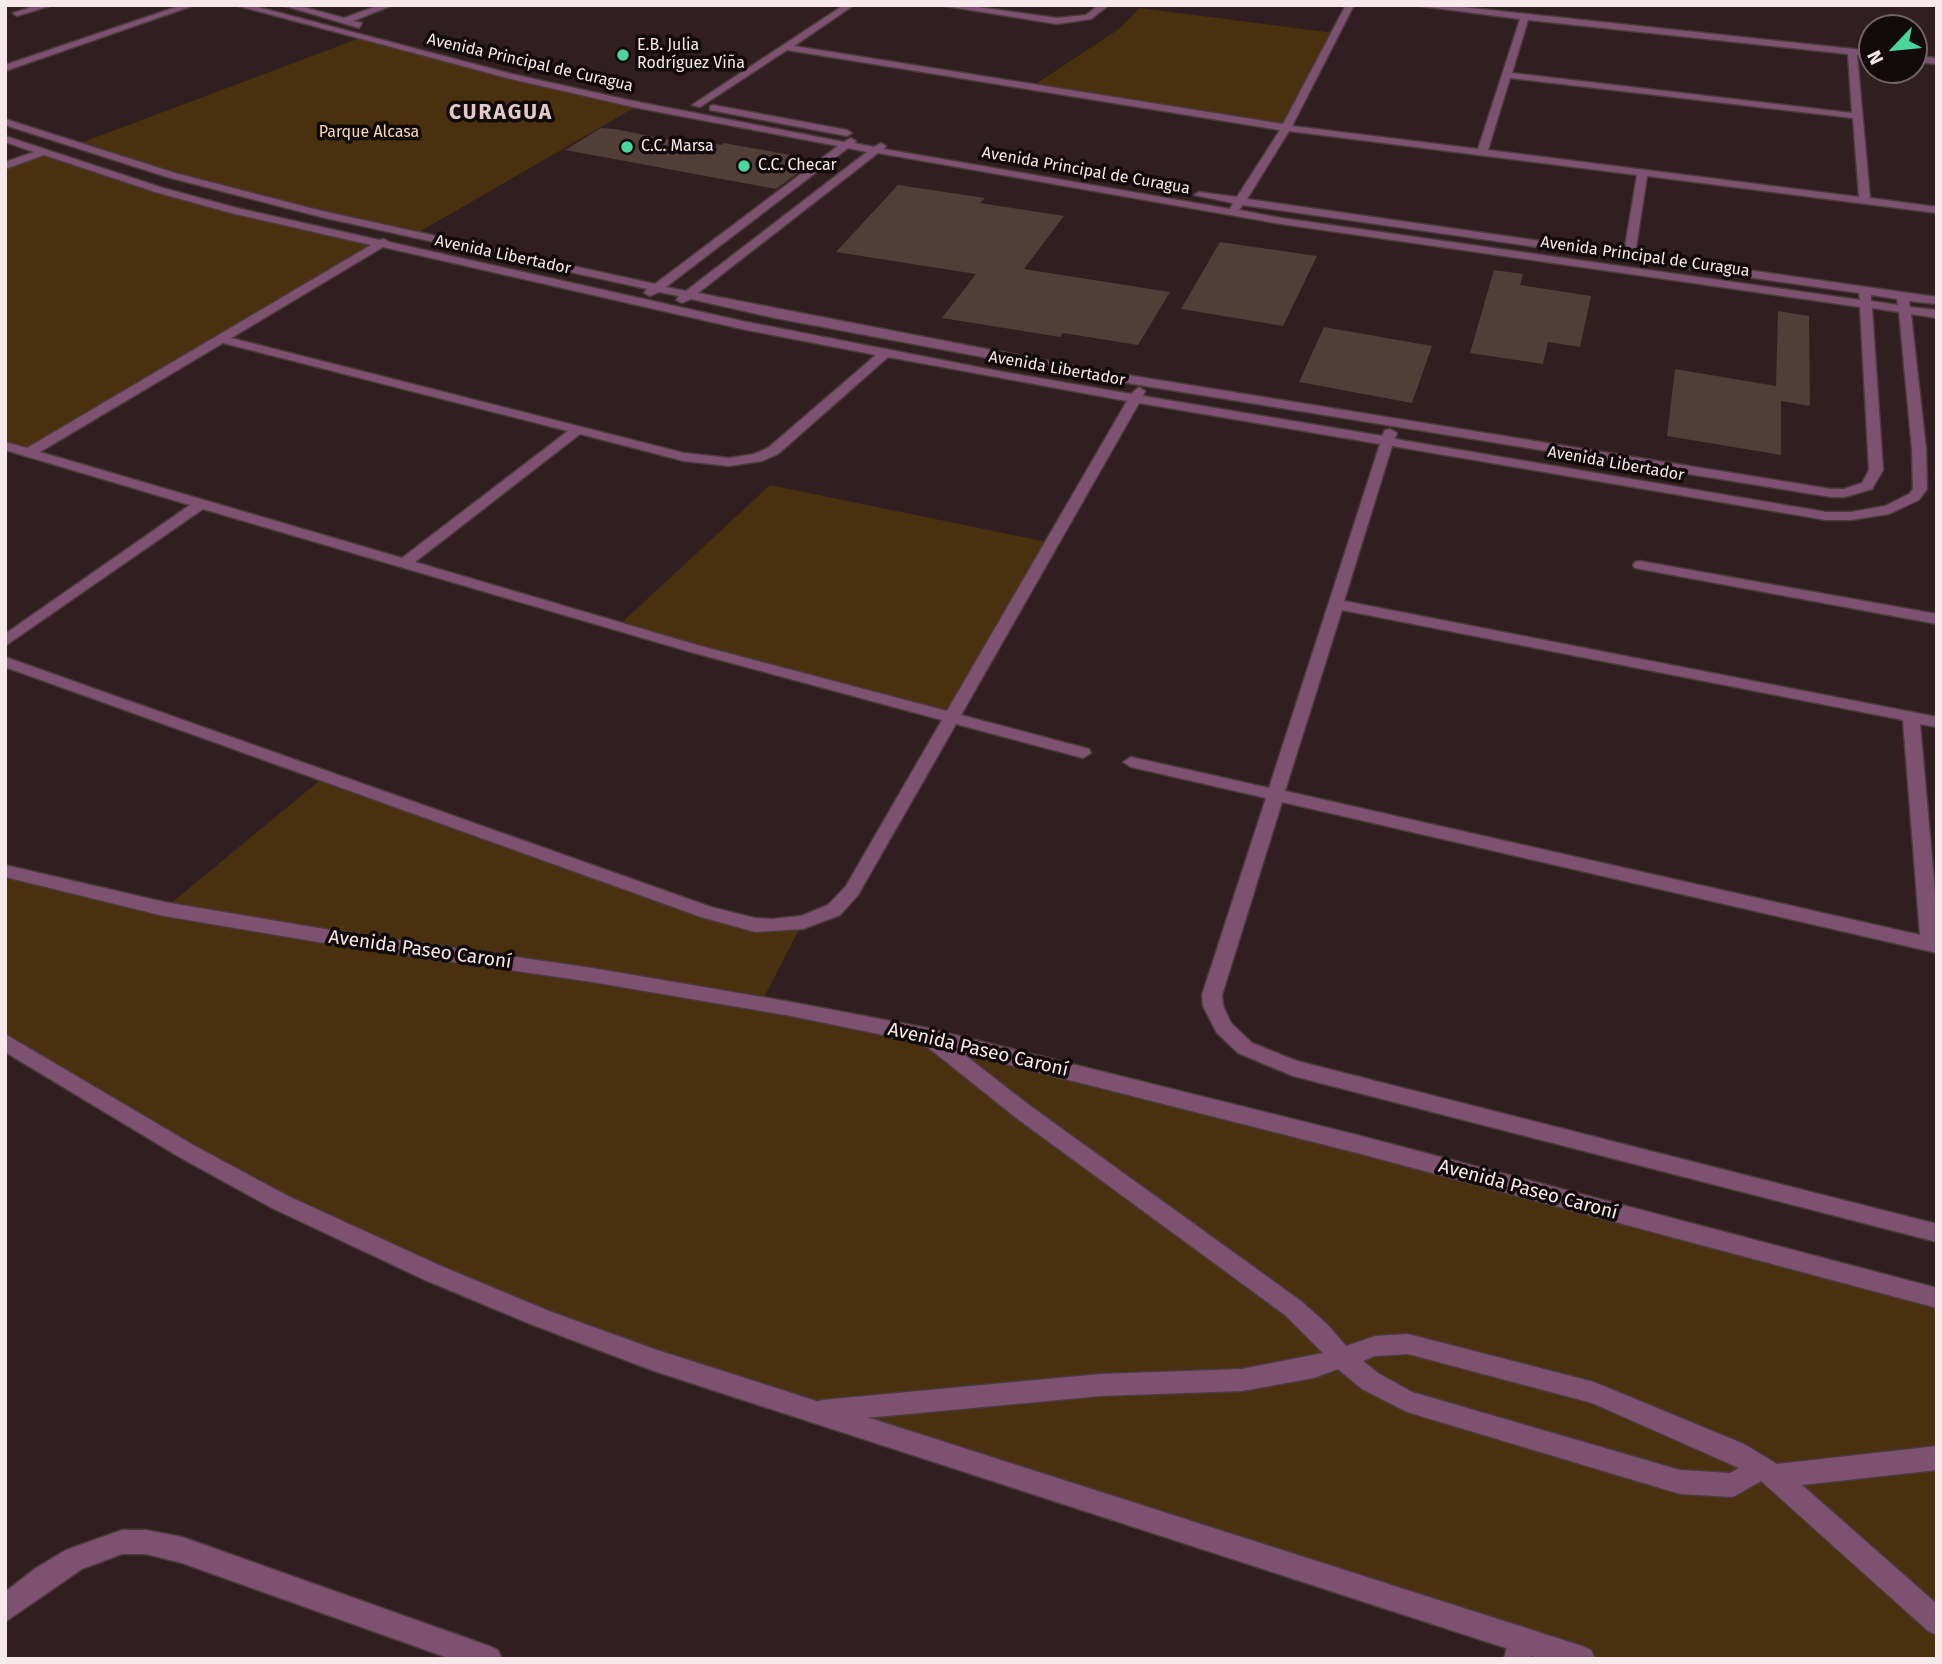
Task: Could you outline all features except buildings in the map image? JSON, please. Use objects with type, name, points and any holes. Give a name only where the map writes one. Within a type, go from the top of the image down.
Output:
[{"type":"street","points":[[17,13],[49,5]]},
{"type":"street","points":[[5,57],[164,5]]},
{"type":"street","points":[[5,68],[191,5]]},
{"type":"street","name":"Avenida Principal de Curagua","points":[[239,5],[575,92],[846,145],[1233,213],[1903,302],[1937,301]]},
{"type":"street","name":"Avenida Principal de Curagua","points":[[286,5],[551,74],[864,136],[1241,202],[1629,258],[1866,297]]},
{"type":"street","points":[[345,21],[389,5]]},
{"type":"street","points":[[697,105],[850,5]]},
{"type":"street","points":[[943,5],[1057,21],[1088,18],[1105,5]]},
{"type":"street","points":[[1233,213],[1286,128],[1350,5]]},
{"type":"street","points":[[1417,5],[1858,53]]},
{"type":"street","points":[[1482,153],[1525,17]]},
{"type":"street","points":[[786,47],[1185,114],[1937,210]]},
{"type":"street","points":[[1852,52],[1865,202]]},
{"type":"street","points":[[1507,75],[1857,116]]},
{"type":"street","name":"Avenida Libertador","points":[[5,122],[182,178],[399,232],[688,296],[940,346],[1144,382],[1831,494],[1856,490],[1867,486],[1874,479],[1877,457],[1866,297]]},
{"type":"street","points":[[639,302],[846,145],[864,136]]},
{"type":"street","name":"Avenida Libertador","points":[[5,139],[183,197],[379,244],[884,354],[1800,513],[1850,516],[1889,510],[1914,497],[1920,489],[1921,476],[1903,302]]},
{"type":"street","points":[[671,309],[888,140]]},
{"type":"street","points":[[5,166],[44,152]]},
{"type":"street","points":[[1629,258],[1642,174]]},
{"type":"street","points":[[29,453],[399,232]]},
{"type":"street","name":"Avenida Principal de Curagua","points":[[1903,302],[1937,314]]},
{"type":"street","points":[[221,339],[702,460],[729,463],[757,458],[780,446],[884,354]]},
{"type":"street","points":[[5,662],[738,922],[772,926],[819,917],[844,902],[1144,382]]},
{"type":"street","points":[[1393,423],[1212,995],[1217,1017],[1235,1041],[1245,1048],[1293,1068],[1937,1233]]},
{"type":"street","points":[[403,564],[579,429]]},
{"type":"street","points":[[5,446],[692,649],[1083,754]]},
{"type":"street","points":[[5,641],[200,504]]},
{"type":"street","points":[[1640,565],[1937,619]]},
{"type":"street","points":[[1336,604],[1937,722]]},
{"type":"street","points":[[1131,762],[1933,945],[1911,718]]},
{"type":"street","name":"Avenida Paseo Caroní","points":[[5,871],[175,911],[330,937],[592,975],[791,1009],[927,1036],[1357,1144],[1937,1298]]},
{"type":"street","points":[[927,1036],[1022,1111],[1293,1308],[1319,1331],[1341,1357],[1370,1381],[1407,1401],[1680,1482],[1733,1485],[1767,1472],[1937,1458]]},
{"type":"street","points":[[5,1042],[188,1152],[280,1202],[357,1239],[541,1318],[654,1360],[1518,1649],[1582,1659]]},
{"type":"street","points":[[815,1412],[1101,1385],[1242,1380],[1314,1367],[1375,1346],[1408,1344],[1580,1390],[1708,1439],[1767,1472],[1937,1622]]},
{"type":"street","points":[[5,1609],[45,1577],[75,1559],[122,1542],[146,1542],[182,1550],[489,1659]]},
{"type":"green space","points":[[1139,8],[1335,33],[1286,128],[1031,87],[1119,29]]},
{"type":"green space","name":"Parque Alcasa","points":[[360,38],[639,105],[414,235],[321,214],[75,145]]},
{"type":"green space","points":[[44,152],[159,190],[379,244],[29,453],[5,446],[5,166]]},
{"type":"green space","points":[[770,485],[1052,543],[951,720],[617,627]]},
{"type":"green space","points":[[325,776],[738,922],[803,922],[761,1003],[1937,1298],[1937,1659],[1582,1659],[815,1412],[357,1239],[5,1042],[5,871],[164,909]]},
{"type":"place","name":"E.B. Julia Rodríguez Viña","points":[[623,55]]},
{"type":"place","name":"C.C. Marsa","points":[[627,147]]},
{"type":"place","name":"C.C. Checar","points":[[744,166]]},
{"type":"district","name":"CURAGUA","points":[[501,113]]}]
